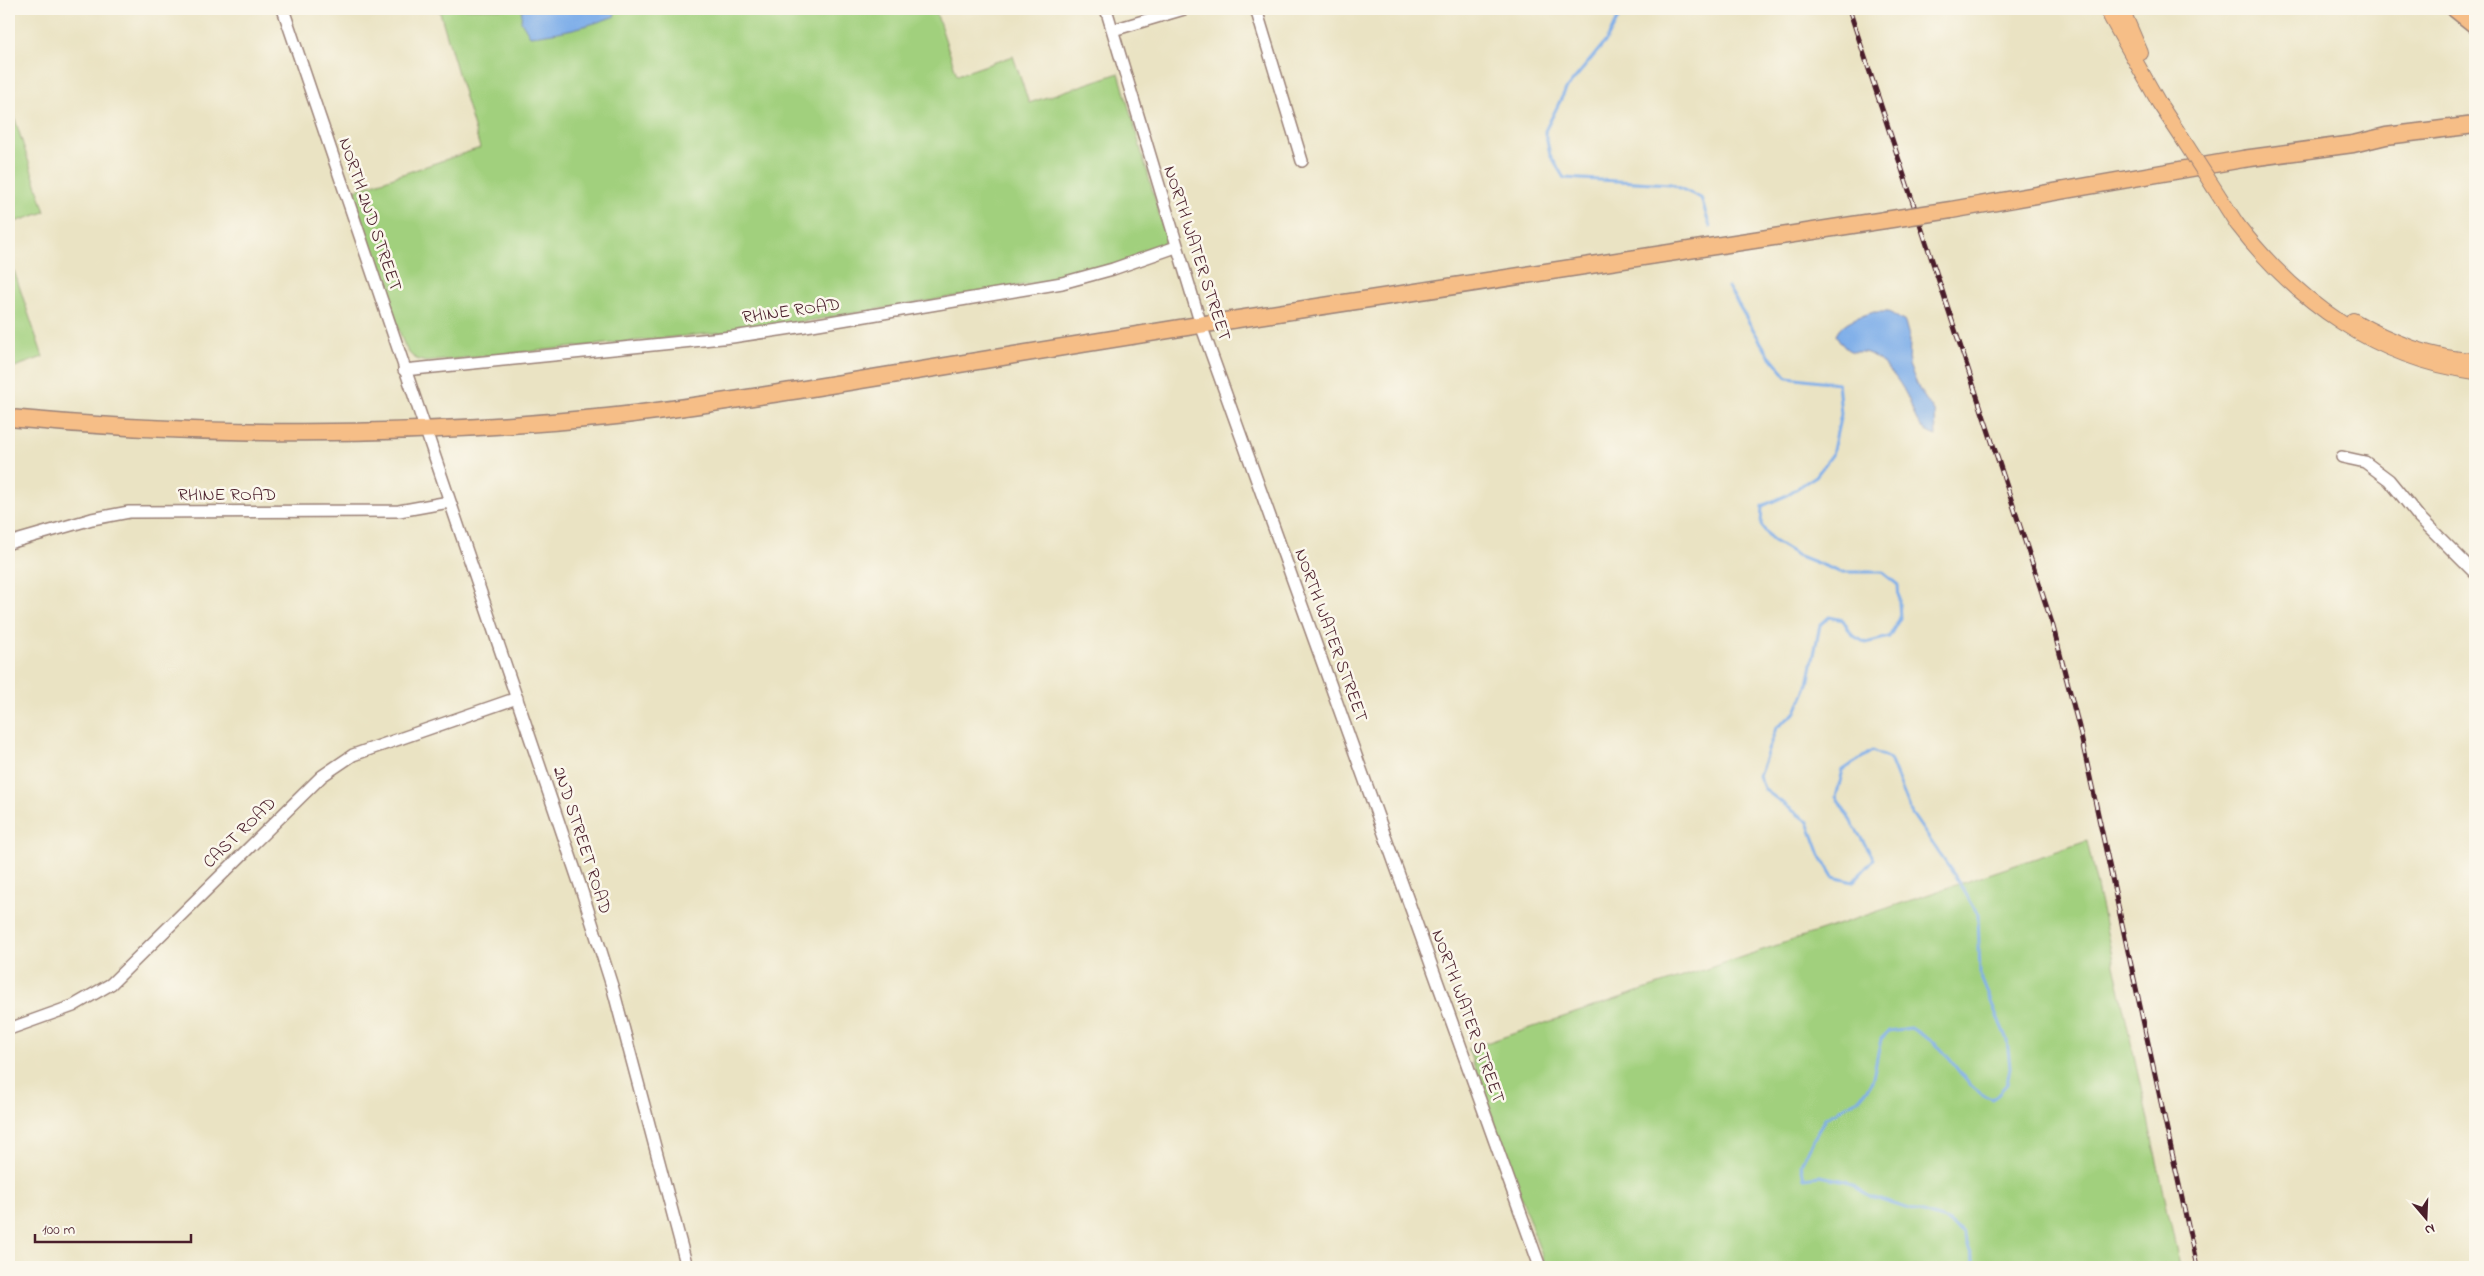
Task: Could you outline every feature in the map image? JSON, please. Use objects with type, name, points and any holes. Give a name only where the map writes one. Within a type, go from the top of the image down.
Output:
[{"type":"highway","points":[[2455,9],[2475,25]]},
{"type":"highway","points":[[9,418],[87,426],[234,432],[426,430],[521,425],[684,407],[1201,325],[1951,210],[2168,171],[2353,144],[2386,136],[2475,125]]},
{"type":"highway","points":[[2353,144],[2387,144],[2475,134]]},
{"type":"main road","points":[[2106,9],[2159,103],[2237,224],[2270,264],[2335,320],[2375,343],[2425,362],[2475,372]]},
{"type":"main road","points":[[2122,9],[2134,39],[2184,141]]},
{"type":"main road","points":[[2323,308],[2341,313],[2364,327],[2402,343],[2447,356],[2475,360]]},
{"type":"street","name":"NORTH 2ND STREET","points":[[283,9],[404,370],[426,430]]},
{"type":"street","name":"NORTH WATER STREET","points":[[1106,9],[1201,325],[1540,1267]]},
{"type":"street","points":[[1113,30],[1184,9]]},
{"type":"street","points":[[1256,9],[1302,161]]},
{"type":"street","name":"RHINE ROAD","points":[[404,370],[732,337],[812,325],[1062,283],[1113,269],[1176,247]]},
{"type":"street","name":"2ND STREET ROAD","points":[[426,430],[613,989],[687,1267]]},
{"type":"street","points":[[2342,457],[2365,462],[2389,480],[2419,517],[2475,573]]},
{"type":"street","name":"RHINE ROAD","points":[[9,544],[92,519],[129,512],[391,511],[412,510],[449,502]]},
{"type":"street","name":"CAST ROAD","points":[[9,1029],[73,1006],[111,984],[322,776],[353,755],[517,698]]},
{"type":"green space","points":[[439,9],[935,9],[957,75],[1013,56],[1029,103],[1119,73],[1167,241],[1127,261],[1067,278],[765,328],[421,361],[410,354],[404,344],[352,191],[480,148]]},
{"type":"green space","points":[[9,101],[45,212],[9,224]]},
{"type":"green space","points":[[9,256],[43,357],[9,369]]},
{"type":"green space","points":[[2087,841],[2180,1267],[1546,1267],[1468,1049]]},
{"type":"water","points":[[522,9],[614,9],[615,16],[573,29],[530,36],[521,21]]},
{"type":"water","points":[[1874,312],[1889,312],[1905,322],[1910,340],[1909,365],[1919,389],[1935,413],[1936,436],[1923,429],[1919,424],[1903,389],[1888,368],[1867,353],[1846,349],[1836,335],[1847,322]]},
{"type":"waterway","points":[[1619,9],[1620,15],[1606,41],[1566,89],[1545,131],[1550,155],[1564,178],[1671,184],[1701,198],[1710,227]]},
{"type":"waterway","points":[[1728,287],[1766,351],[1787,377],[1838,383],[1841,414],[1832,455],[1816,476],[1785,496],[1762,506],[1761,525],[1772,540],[1797,555],[1840,572],[1882,572],[1898,585],[1900,618],[1889,637],[1866,643],[1852,635],[1843,620],[1829,617],[1820,625],[1808,684],[1796,712],[1776,728],[1759,776],[1765,790],[1808,822],[1820,855],[1833,877],[1853,882],[1874,859],[1836,797],[1843,770],[1872,751],[1890,759],[1912,814],[1955,876],[1978,914],[1980,975],[2007,1040],[2010,1067],[2007,1084],[1993,1099],[1976,1090],[1937,1045],[1930,1040],[1911,1028],[1889,1031],[1881,1039],[1872,1082],[1859,1099],[1825,1118],[1801,1164],[1804,1178],[1820,1176],[1846,1181],[1871,1197],[1948,1221],[1963,1233],[1976,1267]]},
{"type":"railway","points":[[1849,9],[2052,623],[2079,727],[2197,1267]]}]
